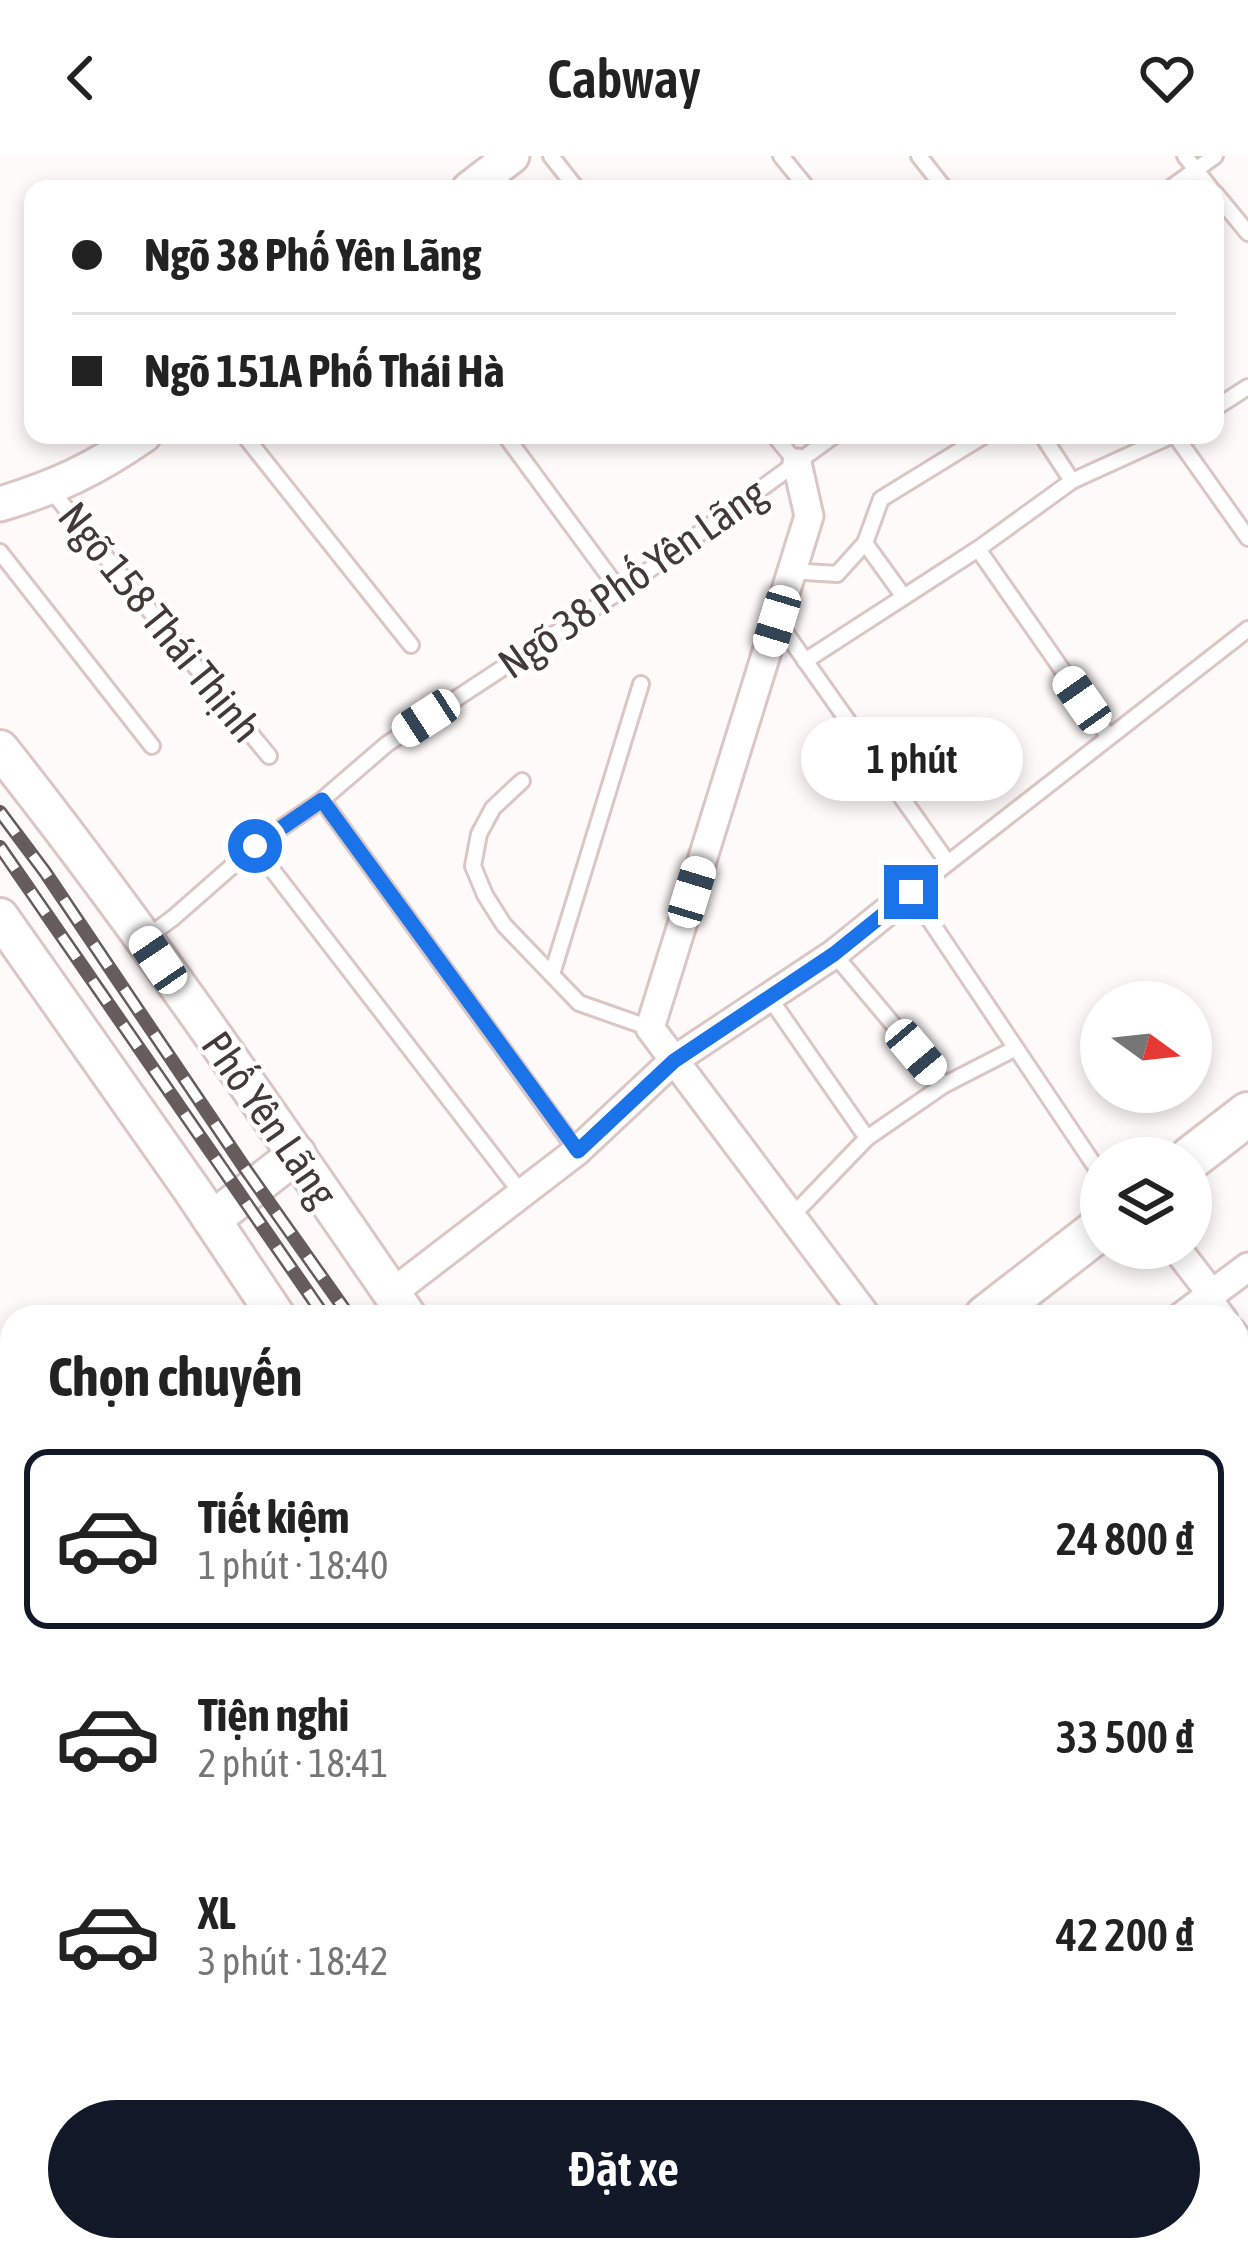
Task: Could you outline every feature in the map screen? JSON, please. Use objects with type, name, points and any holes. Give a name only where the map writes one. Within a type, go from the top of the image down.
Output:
[{"type":"main road","name":"Phố Yên Lãng","points":[[0,749],[144,940],[400,1305]]},
{"type":"main road","points":[[0,917],[269,1305]]},
{"type":"main road","points":[[1212,1142],[1248,1114]]},
{"type":"main road","points":[[212,1220],[297,1154]]},
{"type":"main road","points":[[1002,1305],[1080,1244]]},
{"type":"street","points":[[481,180],[512,156]]},
{"type":"street","points":[[0,504],[50,489],[131,444]]},
{"type":"street","points":[[797,463],[809,516],[650,1028],[858,1305]]},
{"type":"street","points":[[400,1305],[674,1061],[834,954],[911,892]]},
{"type":"street","points":[[1196,1305],[1248,1267]]},
{"type":"street","points":[[1192,1269],[1211,1293]]},
{"type":"lane","points":[[551,156],[570,180]]},
{"type":"lane","points":[[782,156],[801,180]]},
{"type":"lane","points":[[919,156],[938,180]]},
{"type":"lane","points":[[1185,156],[1204,180]]},
{"type":"lane","points":[[1182,180],[1215,156]]},
{"type":"lane","points":[[1224,204],[1248,233]]},
{"type":"lane","points":[[251,444],[411,645]]},
{"type":"lane","points":[[513,444],[620,591]]},
{"type":"lane","points":[[781,444],[797,463]]},
{"type":"lane","name":"Ngõ 38 Phố Yên Lãng","points":[[144,940],[387,744],[620,591],[823,444]]},
{"type":"lane","points":[[790,571],[837,574],[866,543],[881,499],[970,444]]},
{"type":"lane","points":[[1048,444],[1072,482]]},
{"type":"lane","points":[[805,661],[1072,482],[1154,444]]},
{"type":"lane","points":[[1180,444],[1248,538]]},
{"type":"lane","name":"Ngõ 158 Thái Thịnh","points":[[50,489],[269,755]]},
{"type":"lane","points":[[866,543],[904,597]]},
{"type":"lane","points":[[978,549],[1109,737]]},
{"type":"lane","points":[[0,552],[152,746]]},
{"type":"lane","points":[[777,621],[948,863]]},
{"type":"lane","points":[[1080,1144],[911,892],[1248,629]]},
{"type":"lane","points":[[552,974],[641,684]]},
{"type":"lane","points":[[523,781],[493,808],[479,834],[473,866],[485,895],[503,925],[579,1003],[650,1028]]},
{"type":"lane","points":[[322,800],[578,1151]]},
{"type":"lane","points":[[267,863],[522,1194]]},
{"type":"lane","points":[[834,954],[944,1085]]},
{"type":"lane","points":[[769,997],[867,1138]]},
{"type":"lane","points":[[791,1217],[867,1138],[944,1085],[1014,1048]]},
{"type":"lane","points":[[1211,1293],[1220,1305]]},
{"type":"railway","points":[[0,812],[342,1305]]},
{"type":"railway","points":[[0,847],[317,1305]]},
{"type":"route","points":[[255,846],[322,800],[578,1151],[674,1061],[834,954],[911,892]]}]
